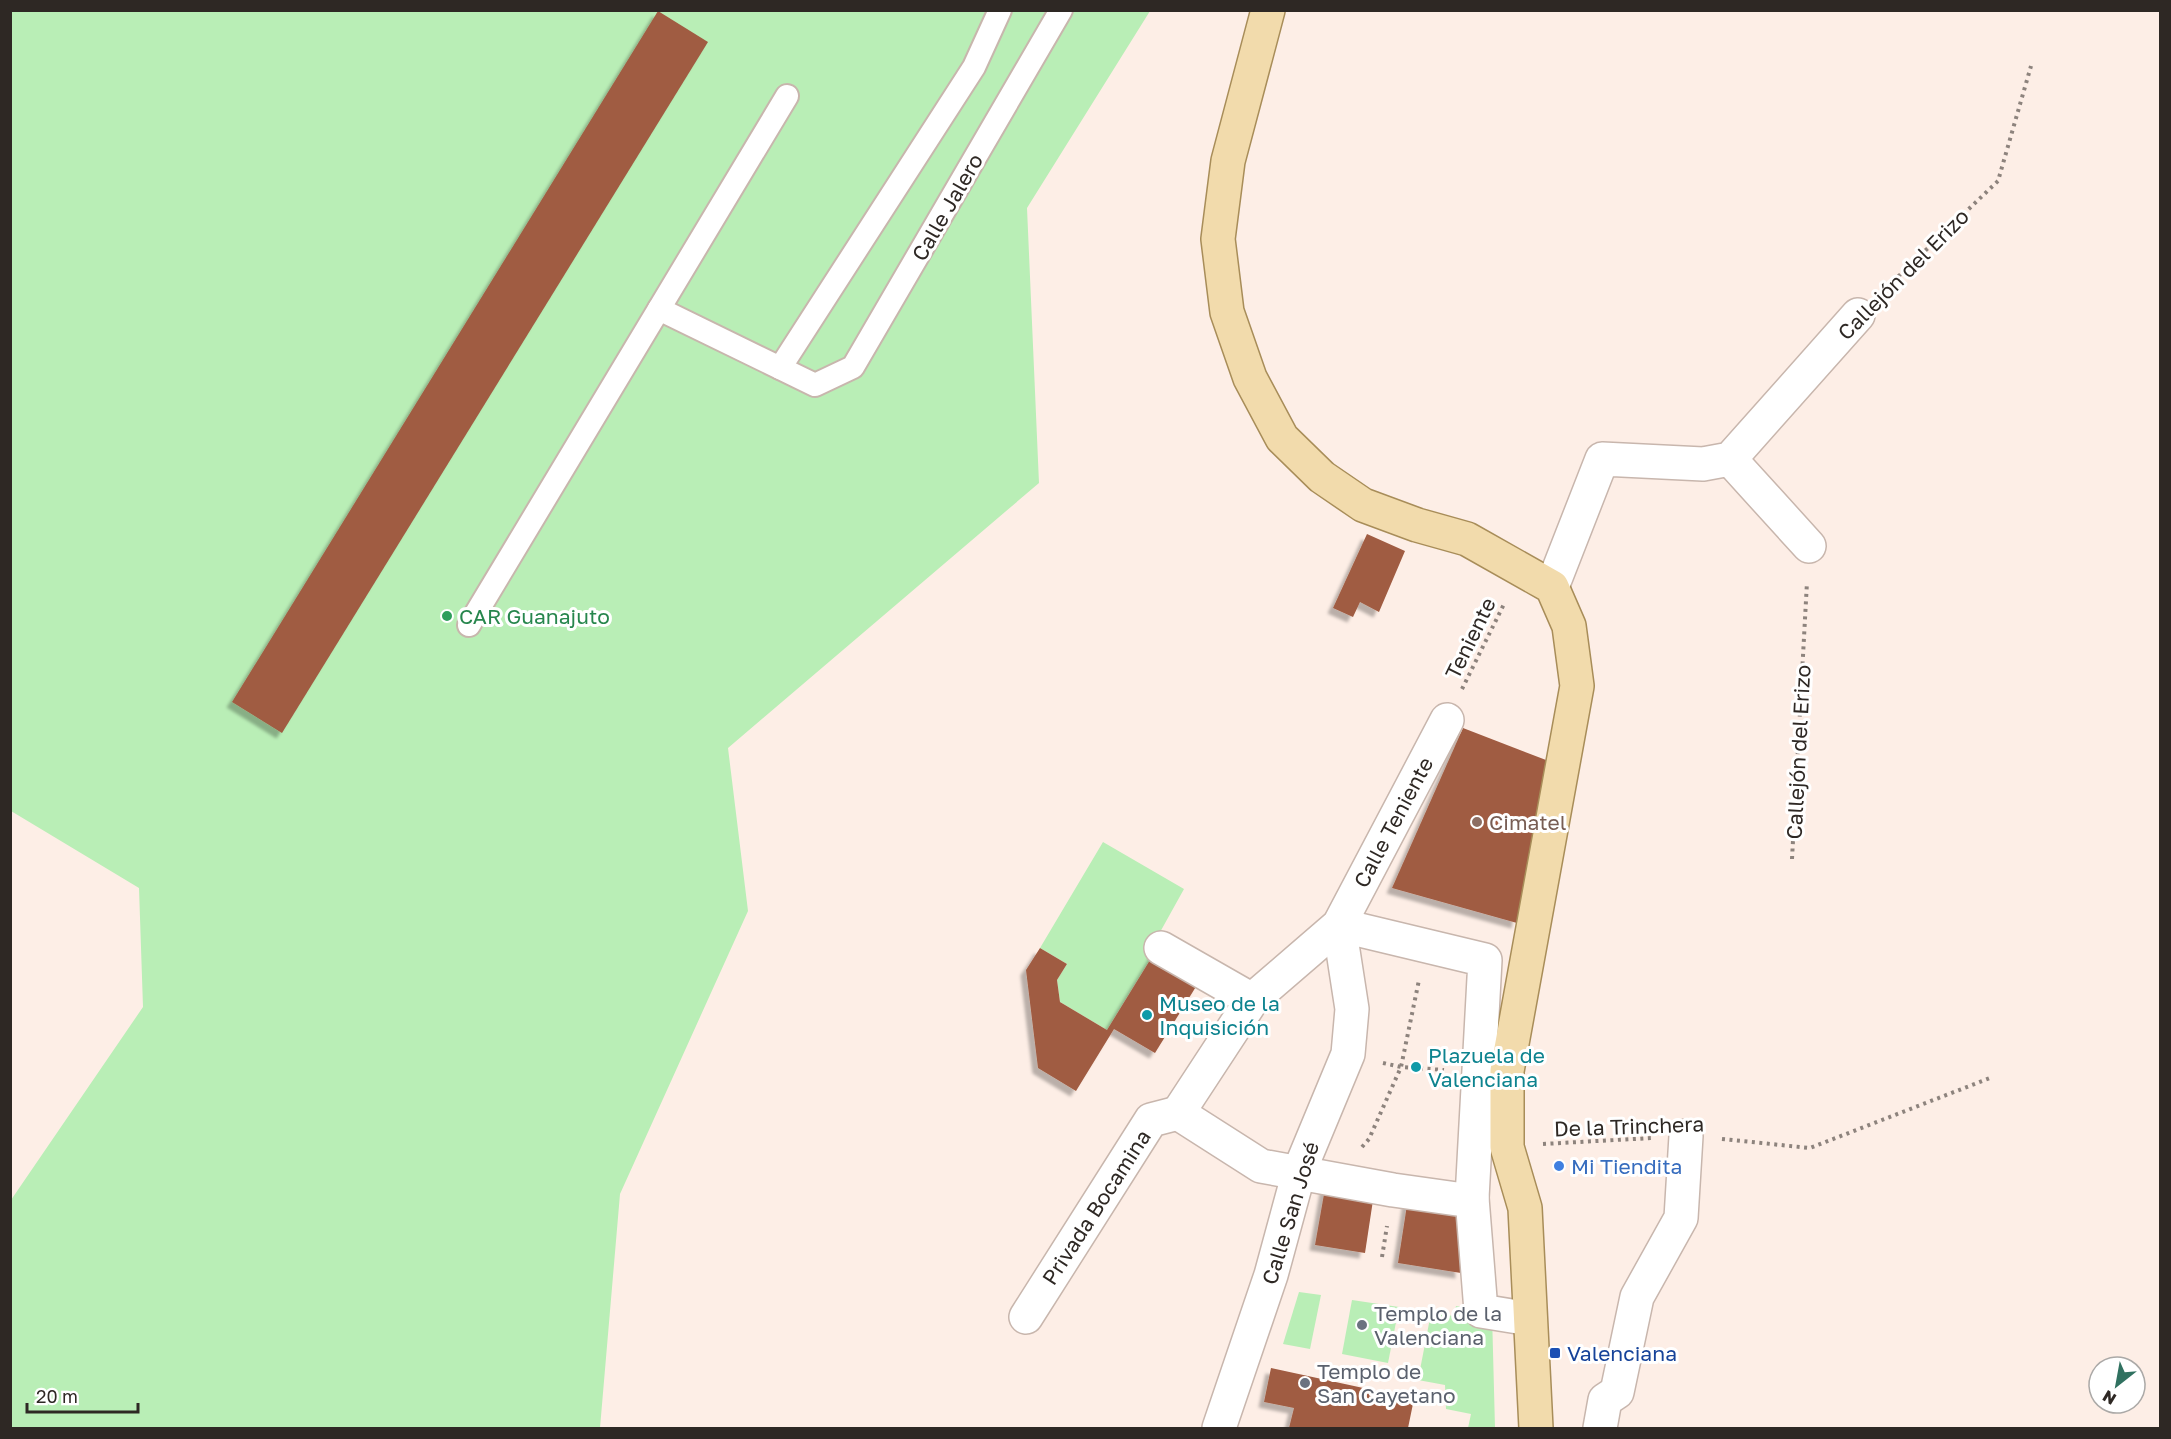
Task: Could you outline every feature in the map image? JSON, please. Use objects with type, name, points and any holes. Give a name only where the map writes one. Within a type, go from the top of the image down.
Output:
[{"type":"main road","points":[[1268,10],[1228,161],[1218,239],[1227,312],[1250,378],[1282,438],[1322,477],[1363,505],[1417,525],[1467,539],[1552,587],[1569,626],[1577,686],[1507,1071],[1507,1147],[1525,1208],[1536,1428]]},
{"type":"street","name":"Callejón del Erizo","points":[[1730,459],[1858,315]]},
{"type":"street","points":[[1552,587],[1602,459],[1703,464],[1730,459],[1809,546]]},
{"type":"street","name":"Calle Teniente","points":[[1339,925],[1447,720]]},
{"type":"street","points":[[1472,1198],[1457,1199],[1375,1187],[1262,1166],[1178,1113],[1252,1000],[1339,925],[1485,960],[1472,1198],[1481,1311],[1530,1319]]},
{"type":"street","name":"Calle San José","points":[[1219,1428],[1271,1275],[1299,1172],[1348,1054],[1352,1008],[1339,925]]},
{"type":"street","points":[[1161,948],[1252,1000]]},
{"type":"street","name":"Privada Bocamina","points":[[1026,1317],[1151,1120],[1178,1113]]},
{"type":"street","points":[[1600,1428],[1605,1400],[1617,1392],[1637,1297],[1681,1218],[1686,1136]]},
{"type":"lane","points":[[659,309],[780,368],[974,67],[1000,10]]},
{"type":"lane","name":"Calle Jalero","points":[[780,368],[815,385],[854,367],[1061,10]]},
{"type":"lane","points":[[469,625],[787,96]]},
{"type":"path","name":"Callejón del Erizo","points":[[1858,315],[1998,181],[2031,66]]},
{"type":"path","name":"Callejón del Erizo","points":[[1792,859],[1809,546]]},
{"type":"path","name":"Teniente","points":[[1447,720],[1520,570]]},
{"type":"path","points":[[1375,1187],[1357,1153],[1369,1139],[1401,1067],[1426,946]]},
{"type":"path","points":[[1348,1054],[1401,1067],[1479,1073]]},
{"type":"path","name":"De la Trinchera","points":[[1507,1147],[1686,1136],[1810,1148],[1990,1078]]},
{"type":"green space","name":"CAR Guanajuto","points":[[11,11],[1150,11],[1027,208],[1039,483],[728,748],[748,911],[620,1194],[600,1428],[11,1428],[11,1200],[143,1007],[139,888],[11,811]]},
{"type":"green space","points":[[1103,842],[1184,889],[1154,943],[1158,947],[1107,1030],[1060,1002],[1057,980],[1067,964],[1040,948]]},
{"type":"green space","points":[[1299,1292],[1321,1295],[1310,1349],[1283,1344]]},
{"type":"green space","points":[[1352,1300],[1399,1307],[1388,1363],[1342,1354]]},
{"type":"green space","points":[[1456,1306],[1492,1313],[1495,1428],[1468,1428],[1471,1414],[1446,1409],[1445,1385],[1418,1380],[1431,1313],[1454,1316]]},
{"type":"building","points":[[658,11],[708,42],[282,733],[232,702]]},
{"type":"building","points":[[1367,534],[1405,551],[1379,612],[1360,602],[1353,617],[1333,608]]},
{"type":"building","points":[[1463,728],[1546,760],[1517,923],[1392,888]]},
{"type":"building","name":"Museo de la Inquisición","points":[[1158,947],[1197,985],[1155,1053],[1114,1029],[1076,1091],[1038,1068],[1026,970],[1040,948],[1067,964],[1057,980],[1060,1002],[1107,1030]]},
{"type":"building","points":[[1327,1177],[1375,1187],[1365,1253],[1315,1245]]},
{"type":"building","points":[[1409,1192],[1457,1199],[1461,1273],[1398,1263]]},
{"type":"building","name":"Templo de San Cayetano","points":[[1271,1368],[1414,1399],[1408,1428],[1289,1428],[1294,1408],[1264,1402]]},
{"type":"place","name":"CAR Guanajuto","points":[[447,616]]},
{"type":"place","name":"Cimatel","points":[[1477,822]]},
{"type":"place","name":"Museo de la Inquisición","points":[[1147,1015]]},
{"type":"place","name":"Plazuela de Valenciana","points":[[1416,1067]]},
{"type":"place","name":"Mi Tiendita","points":[[1559,1166]]},
{"type":"place","name":"Templo de la Valenciana","points":[[1362,1325]]},
{"type":"place","name":"Valenciana","points":[[1555,1353]]},
{"type":"place","name":"Templo de San Cayetano","points":[[1305,1383]]}]
